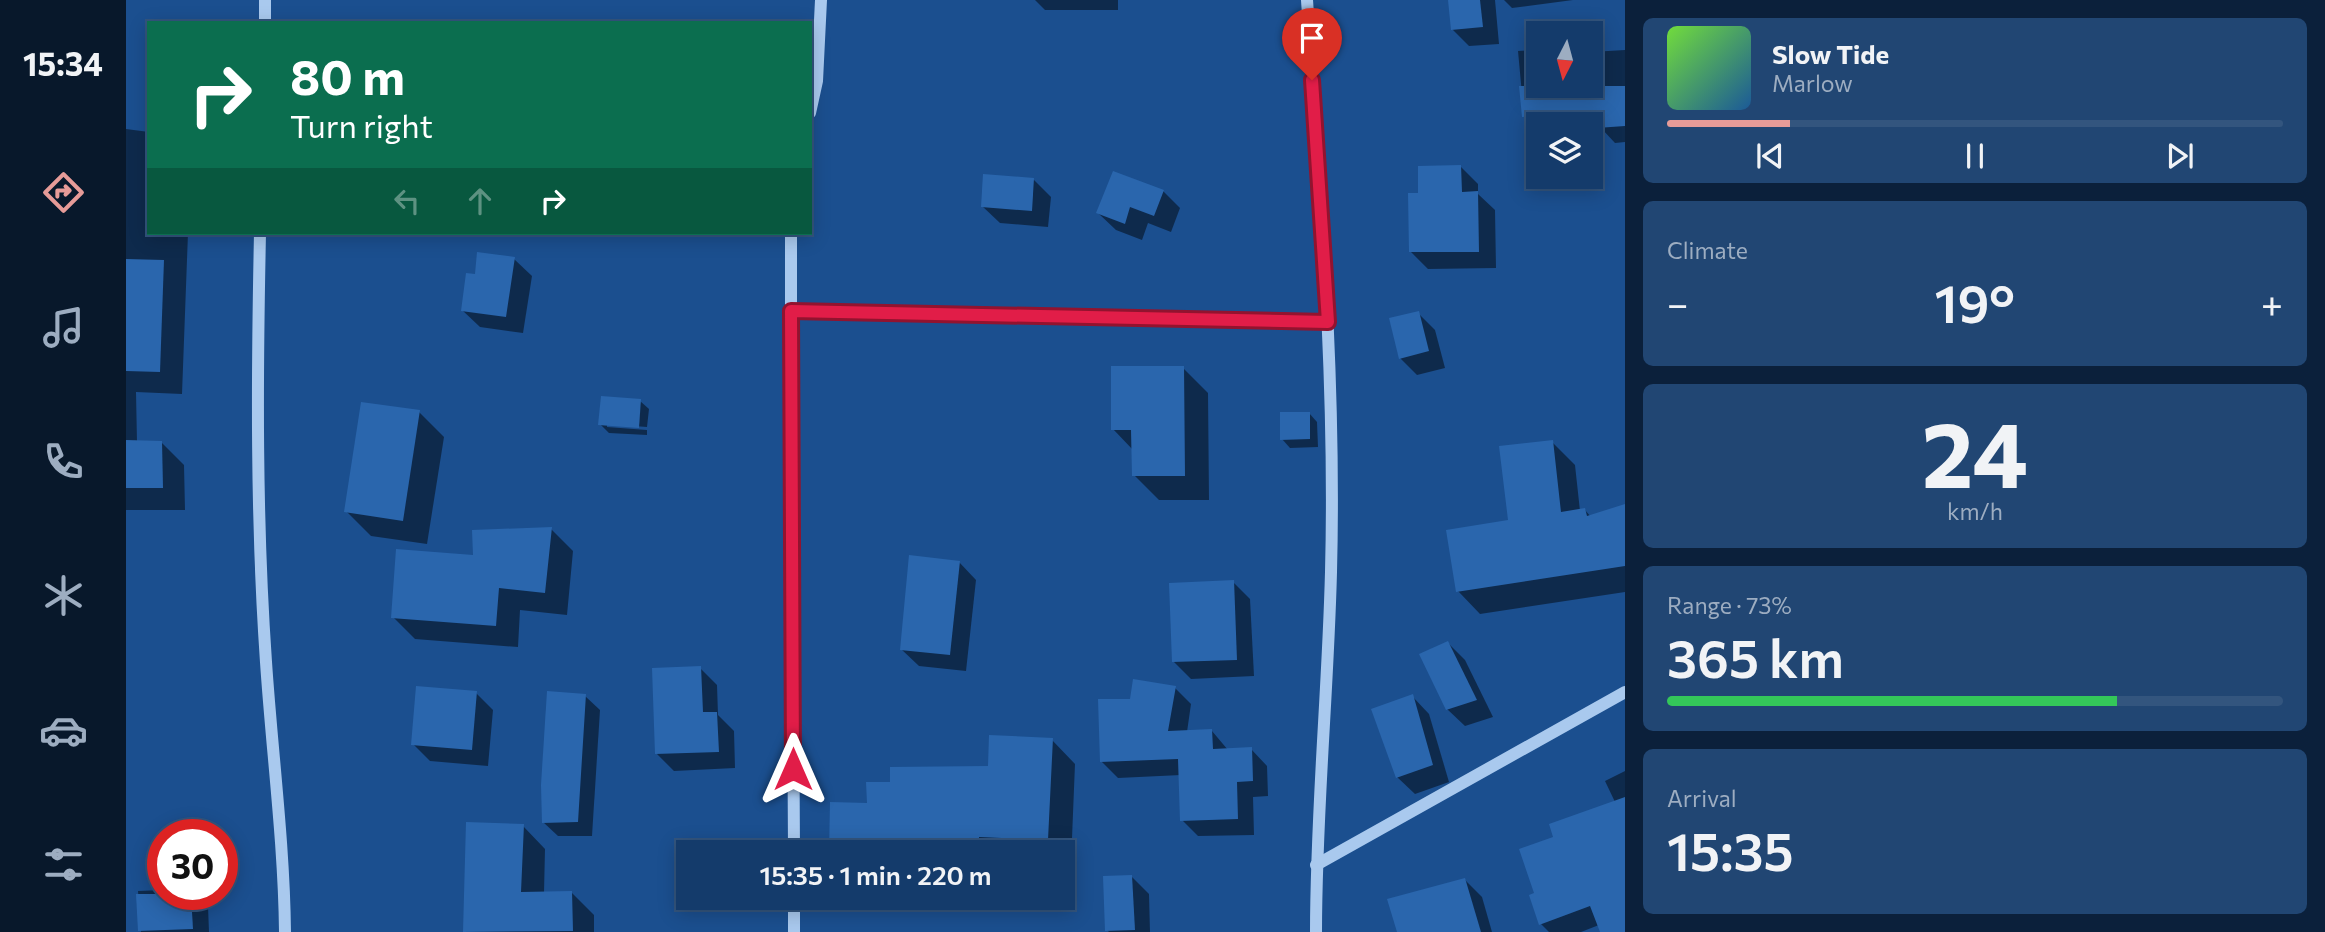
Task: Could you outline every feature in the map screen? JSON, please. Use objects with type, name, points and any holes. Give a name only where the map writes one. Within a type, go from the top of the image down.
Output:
[{"type":"street","points":[[265,0],[265,21]]},
{"type":"street","points":[[812,104],[817,81],[821,0]]},
{"type":"street","points":[[1307,0],[1328,322],[1331,571],[1316,865],[1316,932]]},
{"type":"street","points":[[260,235],[256,396],[264,619],[284,875],[285,932]]},
{"type":"street","points":[[791,235],[794,840]]},
{"type":"street","points":[[791,311],[1328,322]]},
{"type":"street","points":[[1316,865],[1625,692]]},
{"type":"street","points":[[794,910],[794,932]]},
{"type":"building","points":[[1448,0],[1480,0],[1483,27],[1451,30]]},
{"type":"building","points":[[1519,86],[1526,86],[1526,98],[1603,98],[1603,86],[1625,86],[1625,126],[1603,128],[1603,112],[1526,112],[1526,117],[1522,117]]},
{"type":"building","points":[[1461,165],[1462,192],[1478,191],[1479,252],[1409,252],[1408,193],[1418,193],[1418,166]]},
{"type":"building","points":[[1113,171],[1164,190],[1154,216],[1130,207],[1125,224],[1096,213]]},
{"type":"building","points":[[983,174],[1034,178],[1032,211],[981,207]]},
{"type":"building","points":[[477,252],[515,257],[506,317],[461,311],[466,273],[475,274]]},
{"type":"building","points":[[126,259],[164,260],[160,372],[126,371]]},
{"type":"building","points":[[1419,311],[1429,351],[1399,359],[1389,318]]},
{"type":"building","points":[[1111,366],[1184,366],[1185,476],[1132,476],[1131,430],[1111,430]]},
{"type":"building","points":[[601,396],[641,399],[639,428],[598,425]]},
{"type":"building","points":[[361,402],[420,410],[403,521],[344,512]]},
{"type":"building","points":[[1280,412],[1310,412],[1310,439],[1280,440]]},
{"type":"building","points":[[126,440],[162,441],[163,488],[126,488]]},
{"type":"building","points":[[1553,440],[1561,512],[1585,508],[1587,516],[1625,504],[1625,566],[1456,592],[1446,530],[1508,520],[1499,446]]},
{"type":"building","points":[[552,527],[545,593],[499,588],[496,626],[391,618],[396,549],[473,555],[472,530]]},
{"type":"building","points":[[909,555],[960,561],[950,655],[900,650]]},
{"type":"building","points":[[1234,580],[1237,660],[1172,662],[1169,583]]},
{"type":"building","points":[[1448,641],[1477,700],[1446,710],[1419,654]]},
{"type":"building","points":[[701,666],[703,712],[717,712],[719,752],[655,754],[652,668]]},
{"type":"building","points":[[1133,679],[1176,686],[1168,731],[1212,729],[1213,749],[1252,747],[1253,781],[1237,782],[1238,819],[1180,821],[1178,759],[1100,762],[1098,699],[1130,699]]},
{"type":"building","points":[[416,686],[477,691],[472,750],[411,745]]},
{"type":"building","points":[[547,691],[586,694],[578,822],[542,823],[541,785]]},
{"type":"building","points":[[1413,694],[1433,765],[1396,778],[1371,709]]},
{"type":"building","points":[[989,735],[1053,738],[1048,840],[979,837],[979,840],[829,840],[830,802],[867,803],[866,782],[890,782],[890,767],[988,766]]},
{"type":"building","points":[[1625,797],[1625,932],[1600,932],[1590,906],[1539,925],[1529,895],[1534,893],[1519,849],[1553,837],[1549,824]]},
{"type":"building","points":[[466,822],[524,824],[521,892],[572,891],[573,931],[463,932]]},
{"type":"building","points":[[1132,875],[1135,930],[1105,931],[1103,876]]},
{"type":"building","points":[[1465,878],[1481,932],[1397,932],[1387,899]]},
{"type":"building","points":[[136,894],[147,894],[147,910],[192,910],[193,929],[138,931]]},
{"type":"route","points":[[793,769],[791,311],[1328,322],[1312,80]]}]
